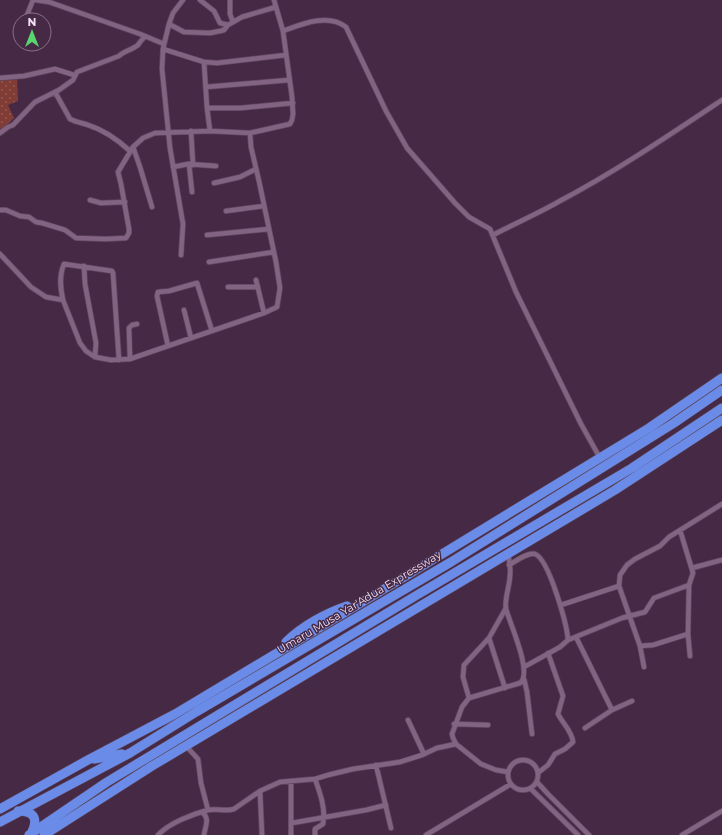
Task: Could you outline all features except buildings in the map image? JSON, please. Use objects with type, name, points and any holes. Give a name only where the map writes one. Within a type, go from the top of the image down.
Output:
[{"type":"highway","name":"Umaru Musa Yar'Adua Expressway","points":[[0,810],[86,760],[175,714],[401,579],[650,428],[722,378]]},
{"type":"highway","name":"Umaru Musa Yar'Adua Expressway","points":[[0,822],[18,811],[130,753],[196,712],[445,565],[674,423],[722,390]]},
{"type":"highway","points":[[30,835],[106,782],[452,574],[632,468],[722,408]]},
{"type":"highway","points":[[44,835],[109,793],[245,710],[615,490],[722,420]]},
{"type":"highway","points":[[506,528],[538,495]]},
{"type":"highway","points":[[507,542],[557,524]]},
{"type":"highway","points":[[401,579],[445,565]]},
{"type":"highway","points":[[418,607],[452,574]]},
{"type":"highway","points":[[196,712],[230,681]]},
{"type":"highway","points":[[201,726],[245,710]]},
{"type":"highway","points":[[86,760],[130,753]]},
{"type":"highway","points":[[109,793],[136,765]]},
{"type":"highway","points":[[18,811],[26,811],[33,816],[35,820],[35,826],[30,835]]},
{"type":"street","points":[[29,12],[34,0],[50,2],[145,37],[204,62],[234,62],[286,55]]},
{"type":"street","points":[[181,0],[173,13],[169,24],[164,46],[162,80],[173,167],[183,224],[181,255]]},
{"type":"street","points":[[200,0],[214,11],[220,23],[228,24],[242,17],[276,7]]},
{"type":"street","points":[[230,0],[230,14],[233,22]]},
{"type":"street","points":[[0,210],[6,210],[20,216],[29,217],[36,222],[65,230],[76,238],[122,239],[128,237],[129,233],[125,202],[118,172],[132,149],[144,138],[155,133],[168,131],[250,133],[290,124],[292,120],[293,103],[282,31],[274,0]]},
{"type":"street","points":[[282,31],[321,20],[336,21],[346,27],[386,111],[407,148],[454,203],[469,216],[490,229],[528,316],[581,424],[600,458]]},
{"type":"street","points":[[169,24],[184,32],[210,33],[224,30],[228,24]]},
{"type":"street","points":[[0,78],[24,76],[55,69],[74,74],[119,56],[123,52],[128,51],[137,45],[145,37]]},
{"type":"street","points":[[204,62],[206,108],[210,131]]},
{"type":"street","points":[[0,133],[17,122],[35,102],[55,92],[73,80],[74,74]]},
{"type":"street","points":[[206,87],[289,80]]},
{"type":"street","points":[[55,92],[70,119],[89,125],[132,149],[140,167],[152,207]]},
{"type":"street","points":[[493,235],[559,202],[621,166],[671,135],[722,100]]},
{"type":"street","points":[[206,108],[241,108],[293,103]]},
{"type":"street","points":[[191,131],[192,192]]},
{"type":"street","points":[[119,360],[113,273],[109,270],[64,264],[60,289],[80,344],[86,351],[95,357],[102,359],[119,360],[130,359],[264,313],[277,307],[280,288],[274,252],[251,147],[250,133]]},
{"type":"street","points":[[173,167],[191,164],[216,166]]},
{"type":"street","points":[[214,183],[240,177],[256,169]]},
{"type":"street","points":[[90,200],[101,203],[125,202]]},
{"type":"street","points":[[226,211],[264,206]]},
{"type":"street","points":[[207,236],[269,229]]},
{"type":"street","points":[[209,262],[274,252]]},
{"type":"street","points":[[0,254],[31,287],[46,297],[63,300]]},
{"type":"street","points":[[84,266],[85,284],[96,343],[95,357]]},
{"type":"street","points":[[256,280],[264,313]]},
{"type":"street","points":[[168,346],[157,296],[160,290],[169,291],[198,283],[212,331]]},
{"type":"street","points":[[228,287],[258,287]]},
{"type":"street","points":[[184,310],[191,338]]},
{"type":"street","points":[[130,359],[129,328],[132,325],[137,324]]},
{"type":"street","points":[[644,667],[640,646],[619,586],[620,575],[627,565],[635,559],[660,546],[669,537],[693,520],[722,504]]},
{"type":"street","points":[[680,530],[692,568],[693,576],[689,585],[688,634],[690,656]]},
{"type":"street","points":[[469,698],[463,677],[464,665],[489,638],[506,608],[510,573],[508,553]]},
{"type":"street","points":[[509,565],[530,554],[538,556],[542,560],[561,605],[568,640]]},
{"type":"street","points":[[692,568],[722,560]]},
{"type":"street","points":[[524,667],[560,647],[568,640],[622,618],[645,612],[654,598],[689,585]]},
{"type":"street","points":[[561,605],[619,586]]},
{"type":"street","points":[[506,608],[511,620],[524,667],[524,679],[532,734]]},
{"type":"street","points":[[640,646],[653,645],[688,634]]},
{"type":"street","points":[[576,637],[612,710]]},
{"type":"street","points":[[489,638],[505,688]]},
{"type":"street","points":[[538,772],[548,765],[555,754],[574,742],[573,737],[558,714],[564,696],[548,653]]},
{"type":"street","points":[[508,772],[496,770],[481,764],[456,744],[452,734],[454,724],[462,707],[469,698],[520,683],[524,679]]},
{"type":"street","points":[[585,728],[612,710],[632,701]]},
{"type":"street","points":[[408,720],[424,754]]},
{"type":"street","points":[[454,724],[488,725]]},
{"type":"street","points":[[158,835],[167,827],[208,810],[234,809],[260,791],[280,782],[315,780],[334,773],[400,762],[437,748],[456,744]]},
{"type":"street","points":[[186,746],[198,759],[200,783],[208,810]]},
{"type":"street","points":[[523,760],[533,763],[538,772],[537,782],[531,789],[521,791],[516,789],[511,784],[508,777],[508,772],[513,763],[523,760]]},
{"type":"street","points":[[376,765],[392,828]]},
{"type":"street","points":[[315,780],[322,797],[324,817],[323,824],[315,829],[315,835]]},
{"type":"street","points":[[291,781],[291,835]]},
{"type":"street","points":[[537,782],[589,835]]},
{"type":"street","points":[[426,835],[511,784]]},
{"type":"street","points":[[531,789],[578,835]]},
{"type":"street","points":[[260,791],[262,835]]},
{"type":"street","points":[[292,823],[386,805]]},
{"type":"street","points":[[682,835],[722,811]]},
{"type":"street","points":[[203,813],[206,815],[207,820],[204,835]]},
{"type":"shaded area","points":[[17,78],[18,101],[8,105],[14,118],[0,131],[0,79]]}]
